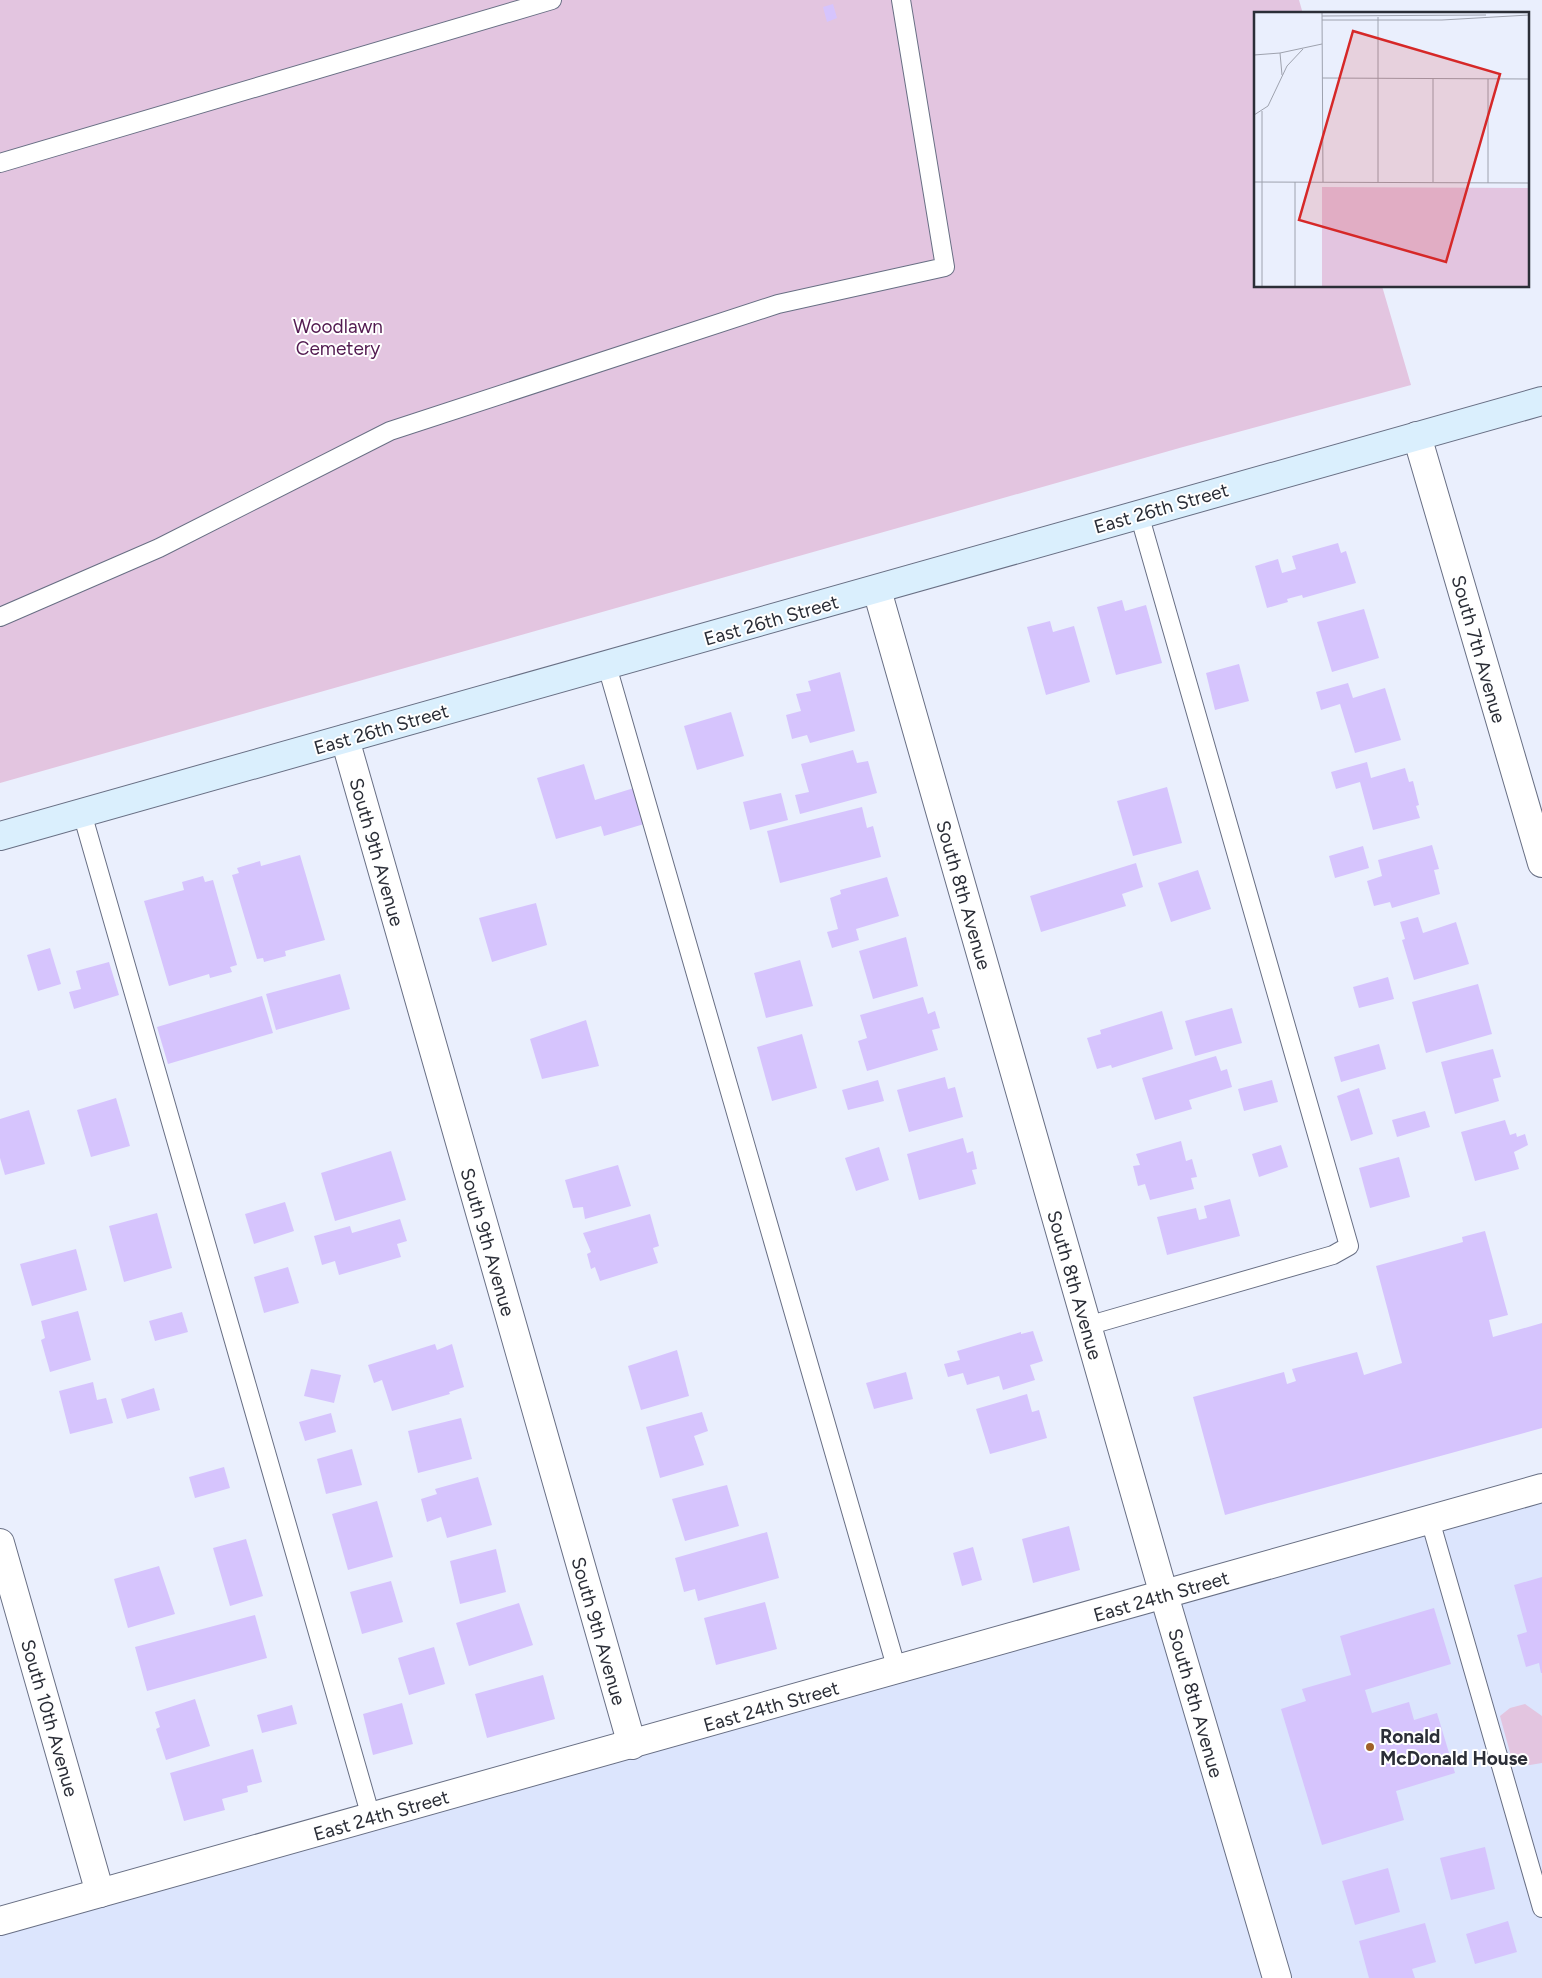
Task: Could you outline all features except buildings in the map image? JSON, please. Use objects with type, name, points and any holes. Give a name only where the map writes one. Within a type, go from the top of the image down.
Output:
[{"type":"main road","name":"East 26th Street","points":[[0,836],[877,590],[1542,400]]},
{"type":"street","name":"South 7th Avenue","points":[[1417,436],[1542,863]]},
{"type":"street","name":"South 8th Avenue","points":[[877,590],[1164,1595],[1277,1978]]},
{"type":"street","name":"South 9th Avenue","points":[[345,739],[632,1744]]},
{"type":"street","name":"East 24th Street","points":[[0,1921],[1542,1488]]},
{"type":"street","name":"South 10th Avenue","points":[[0,1543],[100,1893]]},
{"type":"lane","points":[[0,163],[552,0]]},
{"type":"lane","points":[[0,617],[159,548],[390,431],[778,304],[945,267],[901,0]]},
{"type":"lane","points":[[1087,1326],[1333,1255],[1349,1246],[1139,514]]},
{"type":"lane","points":[[607,666],[897,1670]]},
{"type":"lane","points":[[82,813],[371,1817]]},
{"type":"lane","points":[[1430,1520],[1542,1908]]},
{"type":"shaded area","points":[[1542,1488],[1542,1978],[0,1978],[0,1921]]},
{"type":"green space","name":"Woodlawn Cemetery","points":[[0,0],[1299,0],[1302,12],[1254,12],[1254,288],[1383,288],[1411,385],[1183,447],[0,783]]},
{"type":"green space","points":[[1525,1704],[1542,1716],[1542,1763],[1530,1765],[1512,1760],[1500,1716],[1510,1708]]},
{"type":"place","name":"Ronald McDonald House","points":[[1370,1747]]}]
